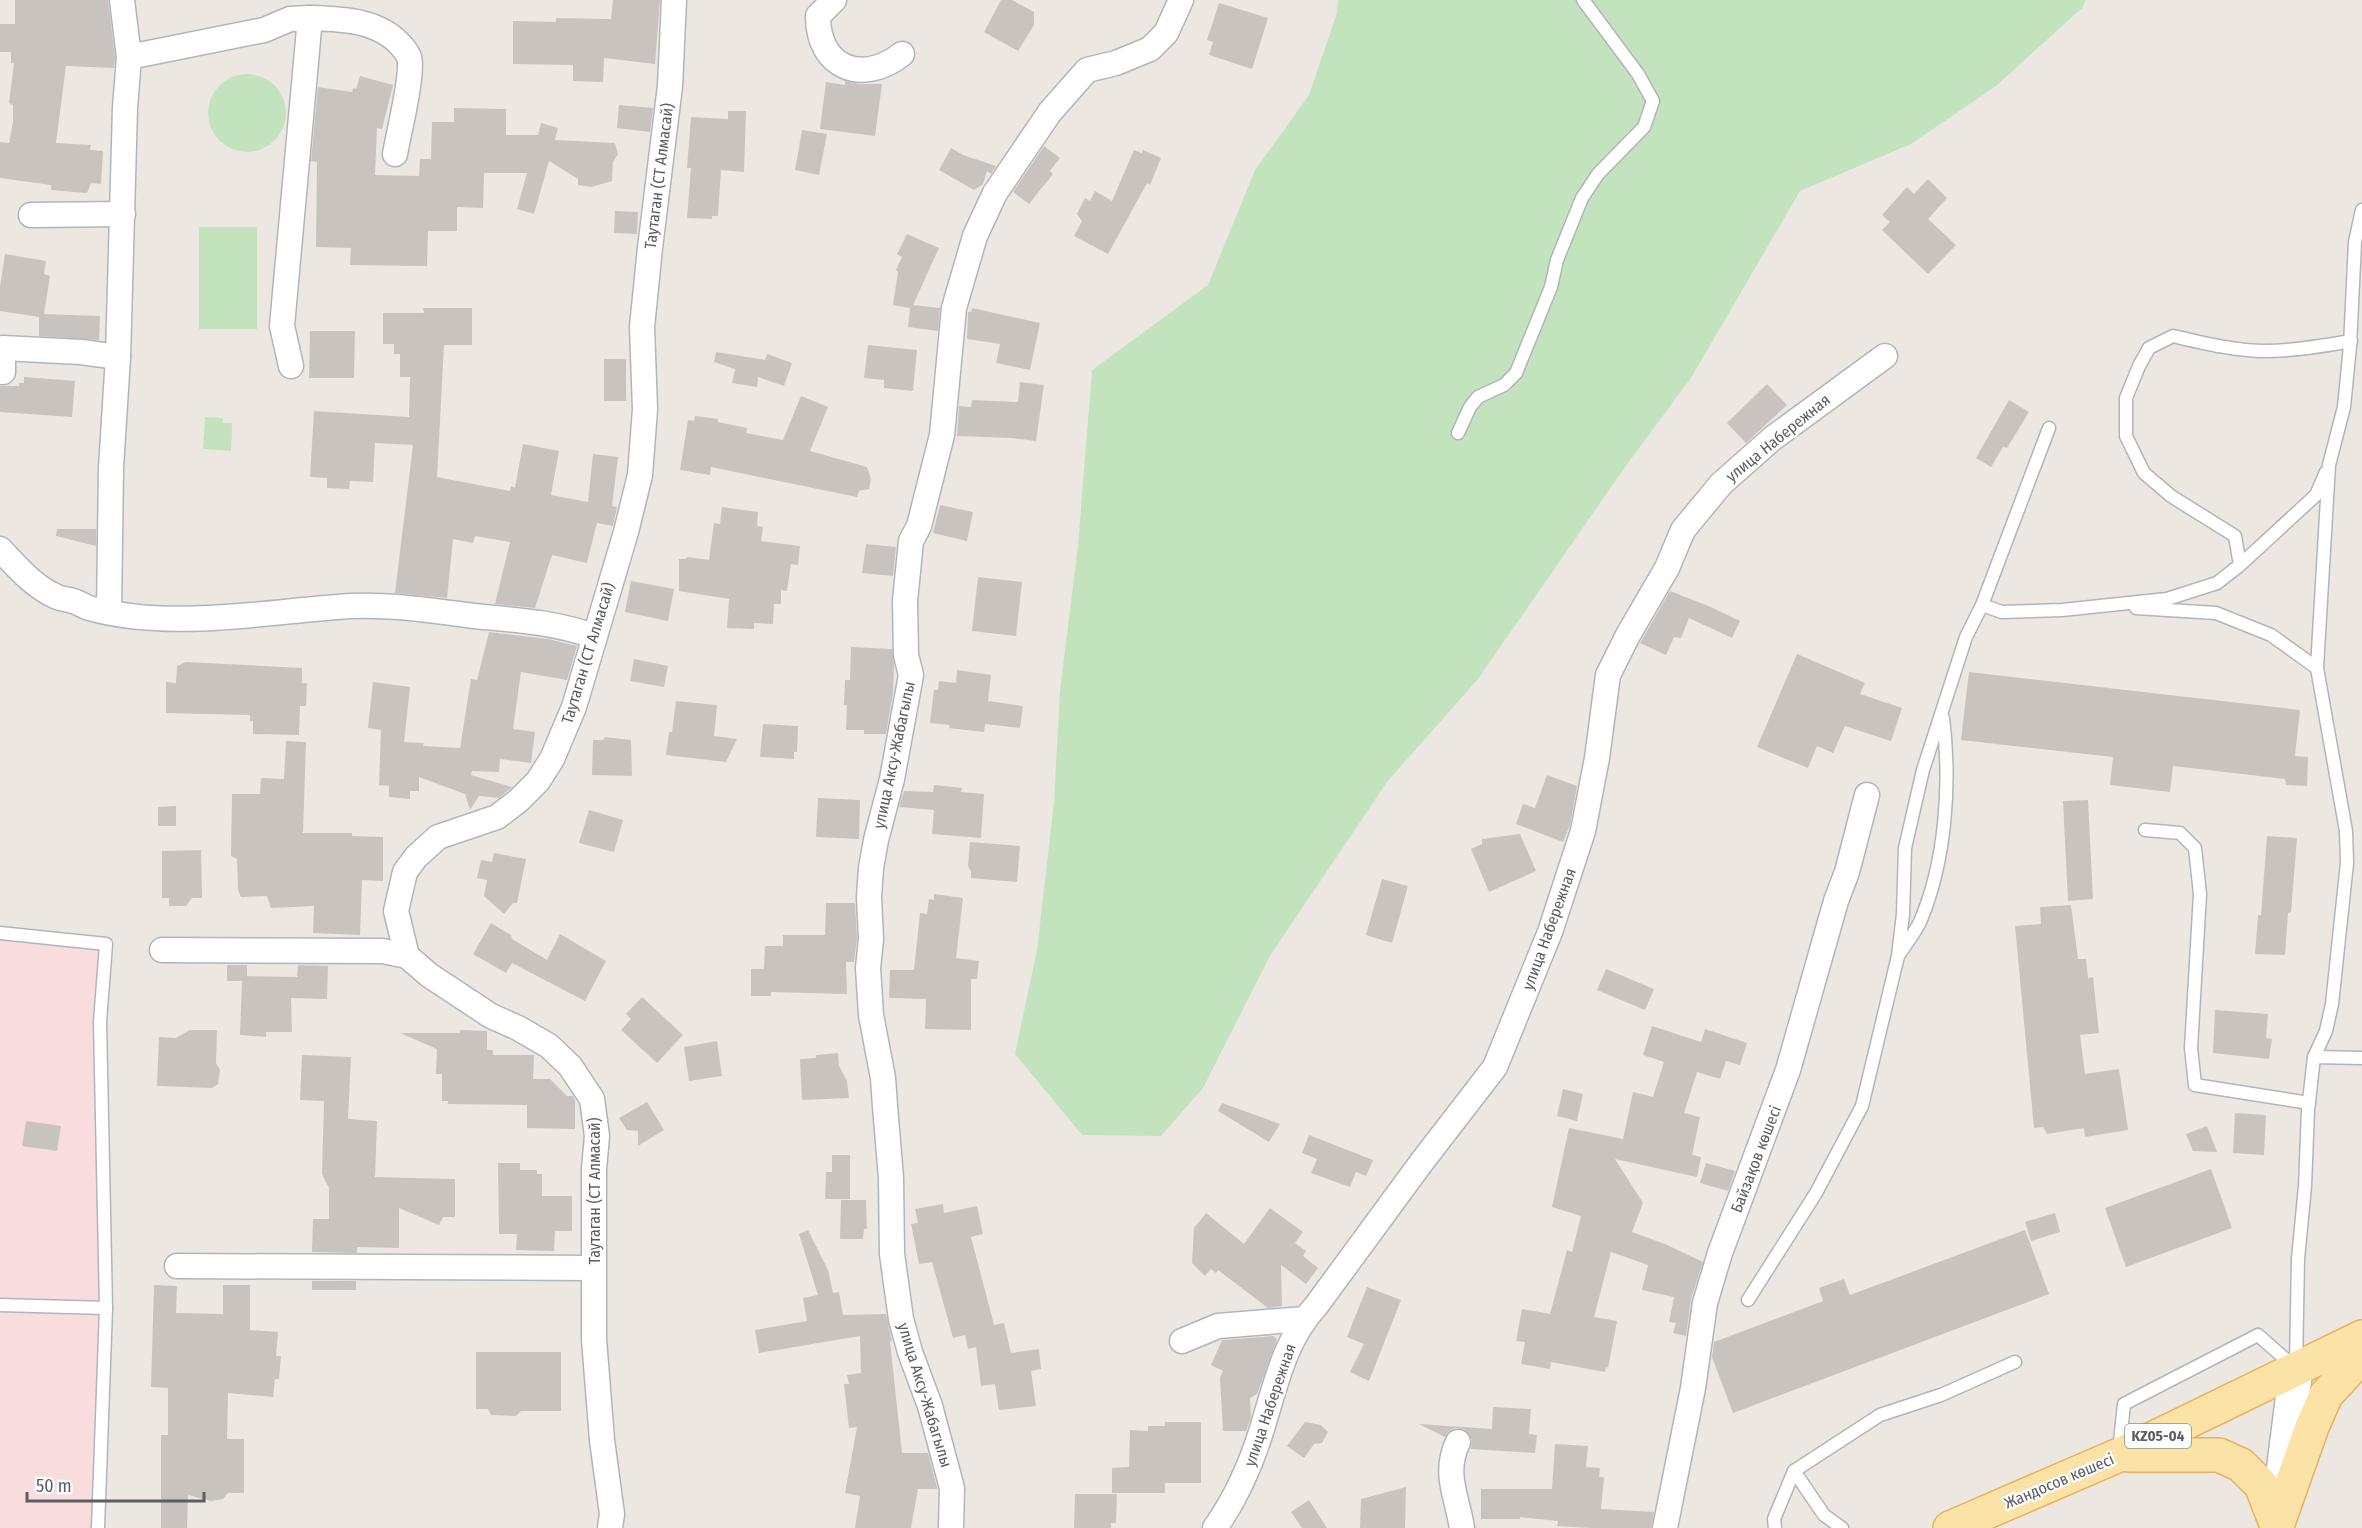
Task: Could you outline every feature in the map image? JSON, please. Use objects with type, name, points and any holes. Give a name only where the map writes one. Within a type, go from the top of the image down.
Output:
[{"type":"main road","name":"Жандосов көшесі","points":[[1950,1528],[2119,1455],[2362,1337]]},
{"type":"main road","points":[[2276,1527],[2326,1395],[2362,1356]]},
{"type":"main road","points":[[2276,1527],[2296,1369]]},
{"type":"main road","points":[[2119,1455],[2219,1455],[2226,1458],[2241,1465],[2261,1485],[2276,1527]]},
{"type":"street","points":[[109,612],[111,468],[118,357],[125,108],[129,57],[122,0]]},
{"type":"street","name":"Таутаган (СТ Алмасай)","points":[[610,1528],[612,1514],[602,1440],[594,1339],[594,1169],[597,1136],[592,1099],[570,1066],[549,1046],[491,1016],[429,975],[407,956],[396,911],[405,872],[416,857],[438,837],[497,817],[518,801],[538,781],[552,759],[574,707],[626,532],[640,475],[645,409],[642,327],[670,86],[674,0]]},
{"type":"street","points":[[834,0],[818,16],[818,32],[824,48],[840,64],[855,71],[864,70],[885,66],[902,54]]},
{"type":"street","name":"улица Аксу-Жабагылы","points":[[951,1528],[952,1488],[930,1406],[910,1352],[901,1319],[892,1254],[891,1178],[884,1087],[871,1015],[868,968],[871,939],[869,897],[871,868],[892,779],[911,675],[906,655],[905,601],[911,541],[920,526],[942,435],[954,308],[975,236],[995,193],[1050,112],[1087,70],[1116,63],[1150,49],[1166,33],[1181,0]]},
{"type":"street","points":[[291,366],[282,326],[310,18]]},
{"type":"street","points":[[129,57],[264,30],[290,19],[338,19],[376,27],[397,40],[410,57],[408,88],[395,154]]},
{"type":"street","points":[[31,215],[123,214]]},
{"type":"street","points":[[3,372],[1,348],[81,352],[118,357]]},
{"type":"street","name":"улица Набережная","points":[[1215,1528],[1243,1482],[1261,1433],[1276,1377],[1304,1319],[1495,1067],[1550,932],[1583,831],[1597,758],[1608,675],[1628,635],[1667,568],[1683,530],[1721,484],[1773,438],[1885,356]]},
{"type":"street","points":[[0,549],[28,578],[56,597],[109,612],[152,617],[210,617],[268,615],[354,606],[391,607],[522,621],[579,630],[595,637]]},
{"type":"street","name":"Байзақов көшесі","points":[[1665,1528],[1693,1388],[1705,1303],[1720,1254],[1788,1070],[1836,901],[1847,872],[1867,795]]},
{"type":"street","points":[[162,950],[382,951],[407,956]]},
{"type":"street","points":[[177,1266],[593,1268]]},
{"type":"street","points":[[1182,1341],[1218,1326],[1304,1319]]},
{"type":"street","points":[[1458,1443],[1451,1457],[1450,1472],[1462,1528]]},
{"type":"lane","points":[[1458,433],[1470,406],[1478,397],[1504,385],[1516,373],[1551,287],[1557,260],[1582,198],[1598,174],[1644,127],[1653,101],[1638,74],[1583,0]]},
{"type":"lane","points":[[1982,605],[2002,612],[2105,606],[2177,596],[2217,583],[2240,565],[2316,495],[2329,465],[2344,407],[2355,242],[2362,210]]},
{"type":"lane","points":[[2240,565],[2235,536],[2171,496],[2144,473],[2126,435],[2126,398],[2139,366],[2149,348],[2173,336],[2207,344],[2265,351],[2350,341]]},
{"type":"lane","points":[[1748,1300],[1816,1194],[1862,1106],[1898,956],[1903,914],[1905,848],[1923,770],[1966,637],[1982,605],[2049,428]]},
{"type":"lane","points":[[2296,1369],[2298,1259],[2305,1186],[2309,1102],[2314,1057],[2326,1031],[2332,1004],[2347,863],[2346,831],[2317,668],[2329,465]]},
{"type":"lane","points":[[2105,606],[2216,613],[2271,635],[2317,668]]},
{"type":"lane","points":[[1898,956],[1920,922],[1934,876],[1944,822],[1947,780],[1942,716]]},
{"type":"lane","points":[[2145,830],[2180,833],[2195,848],[2200,894],[2191,1048],[2195,1085],[2309,1102]]},
{"type":"lane","points":[[0,933],[106,945],[100,1022],[106,1308],[98,1528]]},
{"type":"lane","points":[[2314,1057],[2362,1058]]},
{"type":"lane","points":[[0,1305],[106,1308]]},
{"type":"lane","points":[[2119,1455],[2124,1404],[2258,1335],[2296,1369]]},
{"type":"lane","points":[[1775,1528],[1774,1519],[1794,1471],[1880,1415],[1941,1395],[2015,1362]]},
{"type":"lane","points":[[1794,1471],[1824,1515],[1842,1528]]},
{"type":"shaded area","points":[[0,933],[106,944],[106,1308],[98,1528],[0,1528]]},
{"type":"green space","points":[[1338,0],[2086,0],[2082,8],[1996,86],[1911,144],[1800,191],[1691,378],[1625,467],[1478,679],[1387,782],[1270,956],[1203,1088],[1161,1136],[1082,1135],[1015,1054],[1037,950],[1054,802],[1060,691],[1078,546],[1092,370],[1208,285],[1255,170],[1309,95],[1337,13]]},
{"type":"green space","points":[[247,74],[262,77],[279,91],[286,113],[283,128],[269,145],[247,152],[232,149],[215,135],[208,113],[211,98],[225,81]]},
{"type":"green space","points":[[199,227],[257,227],[257,329],[199,329]]},
{"type":"green space","points":[[205,417],[223,418],[223,423],[232,423],[231,451],[203,449]]},
{"type":"building","points":[[15,0],[108,0],[115,57],[114,68],[66,66],[56,143],[91,145],[90,150],[103,151],[101,184],[91,183],[87,193],[51,190],[51,185],[0,178],[0,142],[9,143],[13,122],[13,105],[9,103],[14,63],[11,63],[11,52],[0,52],[0,24],[15,24]]},
{"type":"building","points":[[613,0],[660,0],[655,64],[604,58],[603,82],[573,81],[573,65],[513,64],[513,21],[556,22],[556,18],[611,19]]},
{"type":"building","points":[[1001,0],[1012,0],[1034,12],[1034,25],[1018,51],[984,32]]},
{"type":"building","points":[[1219,3],[1268,18],[1252,69],[1209,55],[1213,42],[1207,40]]},
{"type":"building","points":[[360,76],[393,85],[382,129],[377,128],[375,175],[419,176],[420,159],[431,159],[432,122],[454,122],[454,108],[506,109],[506,135],[538,135],[541,123],[558,128],[555,140],[615,143],[618,154],[613,162],[612,181],[591,187],[578,185],[578,179],[549,161],[534,214],[517,209],[527,173],[484,173],[483,208],[457,207],[457,231],[428,231],[427,266],[350,265],[351,248],[316,247],[317,162],[311,161],[318,87],[352,92],[353,88],[356,89]]},
{"type":"building","points":[[845,81],[859,84],[882,84],[875,136],[820,129],[826,82],[845,85]]},
{"type":"building","points":[[619,105],[653,108],[650,132],[617,128]]},
{"type":"building","points":[[728,111],[746,111],[744,172],[721,170],[718,216],[712,216],[712,219],[687,218],[691,168],[687,168],[691,117],[728,119]]},
{"type":"building","points":[[802,130],[827,134],[819,175],[795,170]]},
{"type":"building","points":[[1044,146],[1060,158],[1050,171],[1053,174],[1029,204],[1013,192]]},
{"type":"building","points":[[951,148],[963,155],[996,166],[991,174],[987,171],[983,184],[974,190],[939,170]]},
{"type":"building","points":[[1134,150],[1142,153],[1143,150],[1161,158],[1150,185],[1147,183],[1108,254],[1074,236],[1082,221],[1077,214],[1085,198],[1090,201],[1095,191],[1112,201]]},
{"type":"building","points":[[1928,179],[1947,198],[1928,219],[1956,245],[1928,274],[1882,230],[1890,222],[1882,215],[1907,187],[1914,194]]},
{"type":"building","points":[[615,211],[638,212],[637,234],[614,233]]},
{"type":"building","points":[[907,234],[939,248],[913,305],[940,308],[938,331],[908,327],[910,308],[893,305],[898,272],[896,270],[902,257],[897,254]]},
{"type":"building","points":[[5,254],[46,261],[44,274],[50,276],[44,314],[100,316],[99,340],[39,336],[39,317],[0,311],[0,287]]},
{"type":"building","points":[[423,308],[472,308],[472,345],[444,345],[437,477],[510,491],[511,486],[515,488],[523,444],[559,451],[551,495],[588,502],[593,454],[618,457],[612,506],[617,507],[613,526],[597,523],[587,563],[552,555],[535,608],[495,604],[510,542],[475,536],[473,543],[453,539],[447,598],[395,593],[413,445],[375,443],[373,482],[350,481],[349,489],[327,488],[327,478],[310,477],[314,411],[409,417],[410,377],[400,377],[400,354],[394,354],[394,344],[383,344],[383,313],[424,313]]},
{"type":"building","points":[[972,308],[1040,323],[1030,370],[996,363],[1000,344],[967,339],[968,312],[971,312]]},
{"type":"building","points":[[310,331],[355,331],[354,378],[309,378]]},
{"type":"building","points":[[868,345],[917,350],[913,391],[884,388],[884,380],[864,378]]},
{"type":"building","points":[[716,352],[765,360],[767,354],[792,363],[784,386],[758,377],[757,387],[732,383],[735,369],[714,362]]},
{"type":"building","points":[[604,359],[626,359],[626,401],[604,401]]},
{"type":"building","points":[[24,377],[75,381],[72,417],[0,412],[0,386],[19,386],[19,383],[24,383]]},
{"type":"building","points":[[1020,382],[1044,385],[1036,441],[957,436],[959,406],[971,407],[972,400],[1018,402]]},
{"type":"building","points":[[1767,384],[1787,405],[1746,443],[1727,423]]},
{"type":"building","points":[[801,396],[828,407],[810,451],[867,467],[871,479],[869,489],[859,491],[857,497],[711,467],[710,475],[680,470],[688,420],[694,421],[695,416],[718,419],[718,422],[747,428],[746,433],[783,440]]},
{"type":"building","points":[[2009,400],[2029,412],[2007,448],[2003,447],[1991,467],[1976,458]]},
{"type":"building","points":[[940,505],[973,512],[967,541],[933,533]]},
{"type":"building","points":[[722,507],[758,512],[757,526],[763,527],[761,541],[800,546],[798,565],[791,564],[787,591],[781,590],[781,604],[774,604],[773,624],[754,623],[754,629],[727,628],[729,599],[679,591],[679,559],[688,557],[709,560],[714,523],[720,524]]},
{"type":"building","points":[[57,529],[96,529],[96,546],[56,536]]},
{"type":"building","points":[[866,544],[896,547],[893,576],[862,573]]},
{"type":"building","points":[[978,577],[1022,582],[1016,636],[972,631]]},
{"type":"building","points":[[631,581],[674,589],[668,621],[625,612]]},
{"type":"building","points":[[1670,591],[1740,621],[1732,638],[1689,618],[1681,638],[1674,637],[1666,655],[1640,643]]},
{"type":"building","points":[[489,632],[548,639],[577,646],[567,680],[521,672],[513,729],[535,732],[531,763],[500,759],[499,772],[472,771],[471,775],[512,787],[499,798],[479,796],[470,810],[465,794],[419,777],[419,791],[410,791],[410,799],[389,797],[389,786],[379,785],[381,730],[368,728],[373,682],[410,687],[404,742],[424,743],[423,746],[460,748],[471,679],[477,680]]},
{"type":"building","points":[[851,647],[892,649],[893,693],[886,734],[864,734],[864,730],[846,730],[845,680],[850,680]]},
{"type":"building","points":[[1797,654],[1865,683],[1860,694],[1902,708],[1891,741],[1845,726],[1833,753],[1817,746],[1808,768],[1757,747]]},
{"type":"building","points":[[634,659],[668,666],[664,687],[630,681]]},
{"type":"building","points":[[186,662],[302,668],[302,683],[307,683],[306,706],[300,706],[299,735],[253,734],[253,721],[250,721],[250,715],[166,713],[166,682],[176,683],[177,666]]},
{"type":"building","points":[[957,670],[991,675],[988,701],[1023,706],[1020,728],[985,724],[984,732],[949,728],[950,725],[930,723],[934,690],[938,690],[939,681],[956,683]]},
{"type":"building","points":[[1969,672],[2300,710],[2295,756],[2308,757],[2307,786],[2286,785],[2285,779],[2173,766],[2170,792],[2110,785],[2113,757],[1961,740]]},
{"type":"building","points":[[676,701],[717,705],[714,736],[737,739],[726,762],[666,755]]},
{"type":"building","points":[[763,724],[798,726],[797,752],[794,752],[794,759],[760,757]]},
{"type":"building","points":[[605,737],[631,740],[632,776],[592,775],[593,740],[603,740]]},
{"type":"building","points":[[286,741],[306,742],[303,833],[352,833],[352,836],[383,837],[383,881],[362,880],[360,935],[313,933],[314,906],[271,908],[267,896],[241,897],[238,890],[237,859],[231,856],[232,794],[260,794],[261,778],[284,779]]},
{"type":"building","points":[[1547,775],[1577,786],[1570,825],[1563,842],[1516,824],[1523,804],[1535,808]]},
{"type":"building","points":[[934,785],[962,788],[961,792],[984,794],[981,838],[932,834],[934,810],[899,807],[904,791],[933,792]]},
{"type":"building","points":[[818,798],[860,800],[859,839],[816,837]]},
{"type":"building","points":[[2088,800],[2093,899],[2068,901],[2063,801]]},
{"type":"building","points":[[176,806],[176,826],[158,826],[158,807]]},
{"type":"building","points":[[589,810],[623,820],[614,852],[579,843]]},
{"type":"building","points":[[1520,834],[1536,871],[1489,892],[1471,849],[1482,844],[1482,839]]},
{"type":"building","points":[[2267,836],[2297,838],[2285,955],[2255,954],[2258,915],[2261,915]]},
{"type":"building","points":[[970,842],[1020,846],[1017,882],[971,878],[968,866]]},
{"type":"building","points":[[201,850],[202,898],[192,898],[186,906],[169,906],[169,898],[162,898],[162,851]]},
{"type":"building","points":[[494,853],[526,859],[517,903],[513,903],[504,914],[484,896],[487,880],[477,878],[481,860],[492,862]]},
{"type":"building","points":[[1382,879],[1408,886],[1392,943],[1366,935]]},
{"type":"building","points":[[934,894],[963,898],[956,958],[979,961],[977,979],[971,979],[971,1030],[925,1029],[926,999],[889,998],[890,970],[914,970],[920,913],[927,914],[929,899],[934,900]]},
{"type":"building","points":[[826,903],[855,903],[857,939],[854,962],[846,962],[847,994],[771,992],[771,996],[751,996],[751,969],[764,969],[765,946],[783,946],[783,935],[825,935]]},
{"type":"building","points":[[2071,905],[2078,959],[2086,959],[2088,978],[2093,977],[2099,1033],[2080,1035],[2085,1074],[2119,1069],[2128,1130],[2085,1137],[2084,1128],[2047,1134],[2043,1127],[2034,1128],[2015,926],[2041,924],[2040,907]]},
{"type":"building","points":[[491,923],[547,960],[560,934],[606,961],[585,1001],[512,963],[506,973],[473,954]]},
{"type":"building","points":[[227,965],[247,965],[247,976],[297,977],[298,965],[328,966],[327,999],[291,998],[292,1032],[266,1032],[266,1037],[240,1035],[242,981],[227,981]]},
{"type":"building","points":[[1606,969],[1654,989],[1645,1010],[1597,990]]},
{"type":"building","points":[[642,997],[683,1035],[657,1063],[621,1030],[631,1019],[626,1014]]},
{"type":"building","points":[[2215,1010],[2268,1014],[2266,1038],[2272,1039],[2269,1059],[2213,1053]]},
{"type":"building","points":[[1652,1026],[1701,1042],[1705,1029],[1747,1043],[1740,1065],[1726,1061],[1720,1079],[1697,1072],[1684,1113],[1700,1117],[1692,1155],[1701,1157],[1697,1177],[1615,1159],[1643,1203],[1632,1232],[1703,1262],[1691,1299],[1686,1336],[1673,1333],[1676,1323],[1669,1322],[1674,1297],[1642,1290],[1648,1265],[1611,1252],[1594,1317],[1617,1321],[1608,1368],[1606,1367],[1605,1372],[1551,1362],[1550,1369],[1521,1364],[1525,1342],[1516,1341],[1522,1309],[1550,1314],[1567,1250],[1572,1252],[1581,1216],[1552,1207],[1569,1128],[1623,1139],[1633,1092],[1653,1097],[1664,1062],[1643,1055]]},
{"type":"building","points":[[190,1030],[217,1030],[216,1063],[220,1070],[218,1084],[212,1088],[157,1086],[159,1037],[176,1038]]},
{"type":"building","points":[[460,1030],[487,1031],[487,1050],[493,1050],[493,1055],[534,1055],[533,1079],[550,1079],[567,1096],[573,1096],[575,1129],[527,1128],[527,1105],[448,1104],[448,1101],[442,1101],[442,1074],[436,1074],[437,1049],[400,1033],[460,1033]]},
{"type":"building","points":[[717,1041],[722,1076],[689,1081],[684,1047]]},
{"type":"building","points":[[838,1053],[839,1066],[847,1081],[849,1098],[802,1100],[800,1059]]},
{"type":"building","points":[[302,1055],[351,1057],[348,1119],[377,1121],[375,1177],[455,1179],[455,1217],[443,1217],[439,1225],[399,1208],[399,1248],[357,1247],[357,1253],[312,1252],[313,1219],[329,1219],[329,1188],[322,1174],[324,1101],[300,1100]]},
{"type":"building","points":[[1563,1089],[1583,1094],[1577,1121],[1557,1116]]},
{"type":"building","points":[[647,1102],[664,1130],[638,1146],[638,1131],[627,1130],[619,1118]]},
{"type":"building","points":[[1222,1103],[1280,1124],[1269,1142],[1218,1111]]},
{"type":"building","points":[[2235,1113],[2266,1115],[2264,1155],[2233,1153]]},
{"type":"building","points":[[26,1121],[61,1126],[57,1151],[22,1146]]},
{"type":"building","points":[[2207,1126],[2217,1152],[2193,1151],[2186,1134]]},
{"type":"building","points":[[1309,1135],[1373,1160],[1366,1176],[1356,1172],[1350,1187],[1311,1173],[1317,1159],[1302,1153]]},
{"type":"building","points":[[832,1155],[850,1155],[850,1199],[825,1199],[826,1172],[832,1172]]},
{"type":"building","points":[[498,1163],[520,1163],[520,1170],[537,1170],[537,1174],[542,1174],[542,1196],[572,1196],[572,1231],[555,1231],[554,1251],[516,1250],[517,1234],[499,1234]]},
{"type":"building","points":[[1706,1163],[1735,1171],[1728,1191],[1700,1183]]},
{"type":"building","points":[[2211,1169],[2232,1228],[2126,1267],[2105,1208]]},
{"type":"building","points":[[841,1200],[866,1200],[867,1229],[864,1229],[863,1239],[840,1239]]},
{"type":"building","points":[[943,1204],[944,1213],[977,1206],[983,1234],[971,1237],[994,1325],[1004,1323],[1011,1353],[1039,1349],[1041,1369],[1031,1371],[1036,1406],[999,1410],[995,1384],[981,1386],[976,1347],[968,1349],[965,1335],[953,1338],[932,1262],[919,1264],[911,1224],[918,1223],[915,1209]]},
{"type":"building","points":[[1270,1208],[1303,1232],[1295,1243],[1306,1251],[1303,1256],[1318,1268],[1306,1284],[1281,1265],[1282,1306],[1268,1308],[1218,1270],[1216,1273],[1211,1269],[1205,1276],[1192,1263],[1194,1228],[1206,1213],[1244,1244]]},
{"type":"building","points":[[2055,1213],[2060,1232],[2031,1241],[2025,1222]]},
{"type":"building","points":[[808,1230],[828,1270],[833,1293],[839,1292],[843,1315],[886,1314],[892,1341],[890,1341],[902,1453],[928,1453],[937,1487],[937,1489],[918,1489],[911,1528],[855,1528],[860,1496],[845,1493],[857,1427],[849,1428],[844,1384],[849,1384],[847,1375],[861,1373],[860,1336],[759,1353],[755,1330],[807,1321],[803,1298],[818,1295],[799,1234]]},
{"type":"building","points":[[2025,1230],[2049,1294],[1733,1413],[1712,1357],[1714,1342],[1823,1301],[1819,1288],[1844,1279],[1850,1295]]},
{"type":"building","points":[[312,1281],[356,1281],[356,1290],[312,1290]]},
{"type":"building","points":[[154,1285],[177,1286],[176,1313],[223,1314],[223,1285],[250,1285],[250,1330],[278,1332],[276,1356],[281,1356],[279,1379],[275,1379],[273,1397],[228,1393],[227,1439],[244,1439],[244,1493],[228,1493],[223,1499],[211,1501],[188,1495],[187,1528],[161,1528],[161,1435],[168,1435],[168,1388],[151,1387]]},
{"type":"building","points":[[1367,1287],[1401,1300],[1369,1381],[1350,1372],[1364,1344],[1347,1337]]},
{"type":"building","points":[[1274,1336],[1277,1340],[1257,1394],[1250,1398],[1251,1417],[1246,1431],[1223,1431],[1220,1378],[1223,1371],[1211,1365],[1222,1340]]},
{"type":"building","points":[[476,1352],[561,1352],[561,1411],[521,1411],[516,1416],[491,1415],[488,1409],[476,1409]]},
{"type":"building","points":[[1493,1407],[1531,1409],[1529,1434],[1537,1435],[1535,1453],[1471,1449],[1472,1439],[1464,1429],[1455,1428],[1445,1437],[1419,1424],[1492,1429]]},
{"type":"building","points":[[1165,1422],[1201,1422],[1201,1483],[1165,1483],[1165,1493],[1112,1493],[1112,1468],[1129,1467],[1130,1430],[1148,1431],[1148,1426],[1165,1426]]},
{"type":"building","points":[[1305,1422],[1321,1425],[1328,1432],[1322,1443],[1314,1444],[1304,1458],[1287,1446]]},
{"type":"building","points":[[1555,1444],[1588,1446],[1586,1467],[1600,1468],[1599,1477],[1604,1477],[1601,1509],[1654,1512],[1651,1528],[1557,1526],[1558,1521],[1520,1517],[1520,1519],[1481,1519],[1481,1489],[1552,1489]]},
{"type":"building","points":[[1406,1487],[1405,1528],[1360,1528],[1361,1499]]},
{"type":"building","points":[[1075,1494],[1117,1494],[1116,1523],[1111,1523],[1111,1528],[1074,1528]]},
{"type":"building","points":[[1309,1500],[1327,1528],[1302,1528],[1291,1512]]}]
